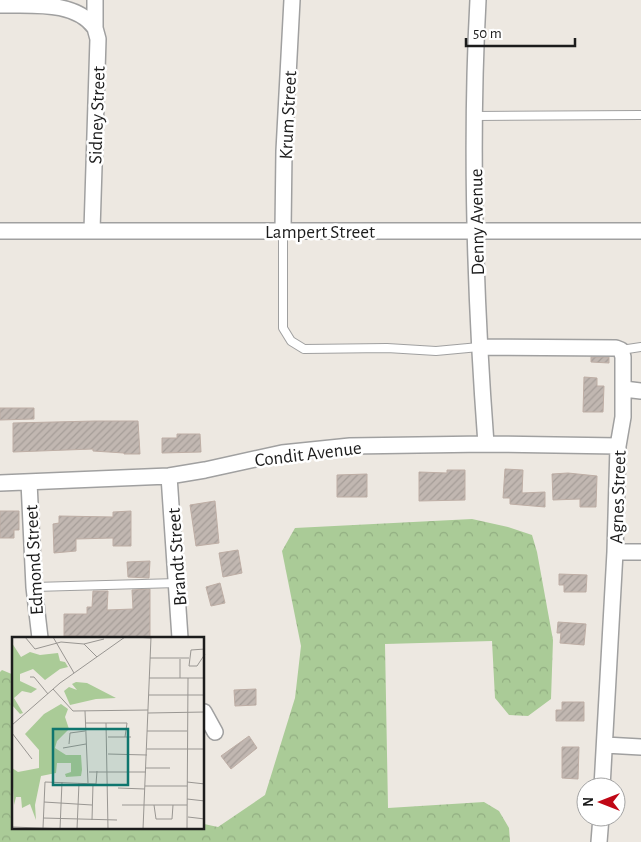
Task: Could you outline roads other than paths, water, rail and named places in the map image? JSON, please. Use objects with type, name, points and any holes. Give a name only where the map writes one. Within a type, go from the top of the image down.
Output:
[{"type":"street","name":"Sidney Street","points":[[92,230],[98,39],[95,28],[95,0]]},
{"type":"street","name":"Krum Street","points":[[283,230],[284,151],[292,0]]},
{"type":"street","name":"Denny Avenue","points":[[478,0],[474,116],[476,232],[479,347],[486,444]]},
{"type":"street","points":[[0,5],[73,10],[89,20],[95,28]]},
{"type":"street","name":"Lampert Street","points":[[0,231],[641,231]]},
{"type":"street","points":[[479,347],[587,346],[621,350]]},
{"type":"street","name":"Agnes Street","points":[[603,777],[615,552],[618,446],[624,389],[624,356],[621,350]]},
{"type":"street","points":[[624,389],[641,390]]},
{"type":"street","name":"Condit Avenue","points":[[0,484],[170,476],[316,448],[486,444],[618,446]]},
{"type":"street","name":"Brandt Street","points":[[170,476],[180,637]]},
{"type":"street","name":"Edmond Street","points":[[29,482],[34,587],[40,637]]},
{"type":"street","points":[[615,552],[641,552]]},
{"type":"street","points":[[205,714],[215,732]]},
{"type":"street","points":[[605,745],[641,747]]},
{"type":"street","points":[[599,842],[600,827]]},
{"type":"lane","points":[[474,116],[641,115]]},
{"type":"lane","points":[[283,230],[283,328],[291,341],[304,349],[387,348],[436,351],[479,347]]},
{"type":"lane","points":[[621,350],[641,347]]},
{"type":"lane","points":[[34,587],[178,583]]}]
